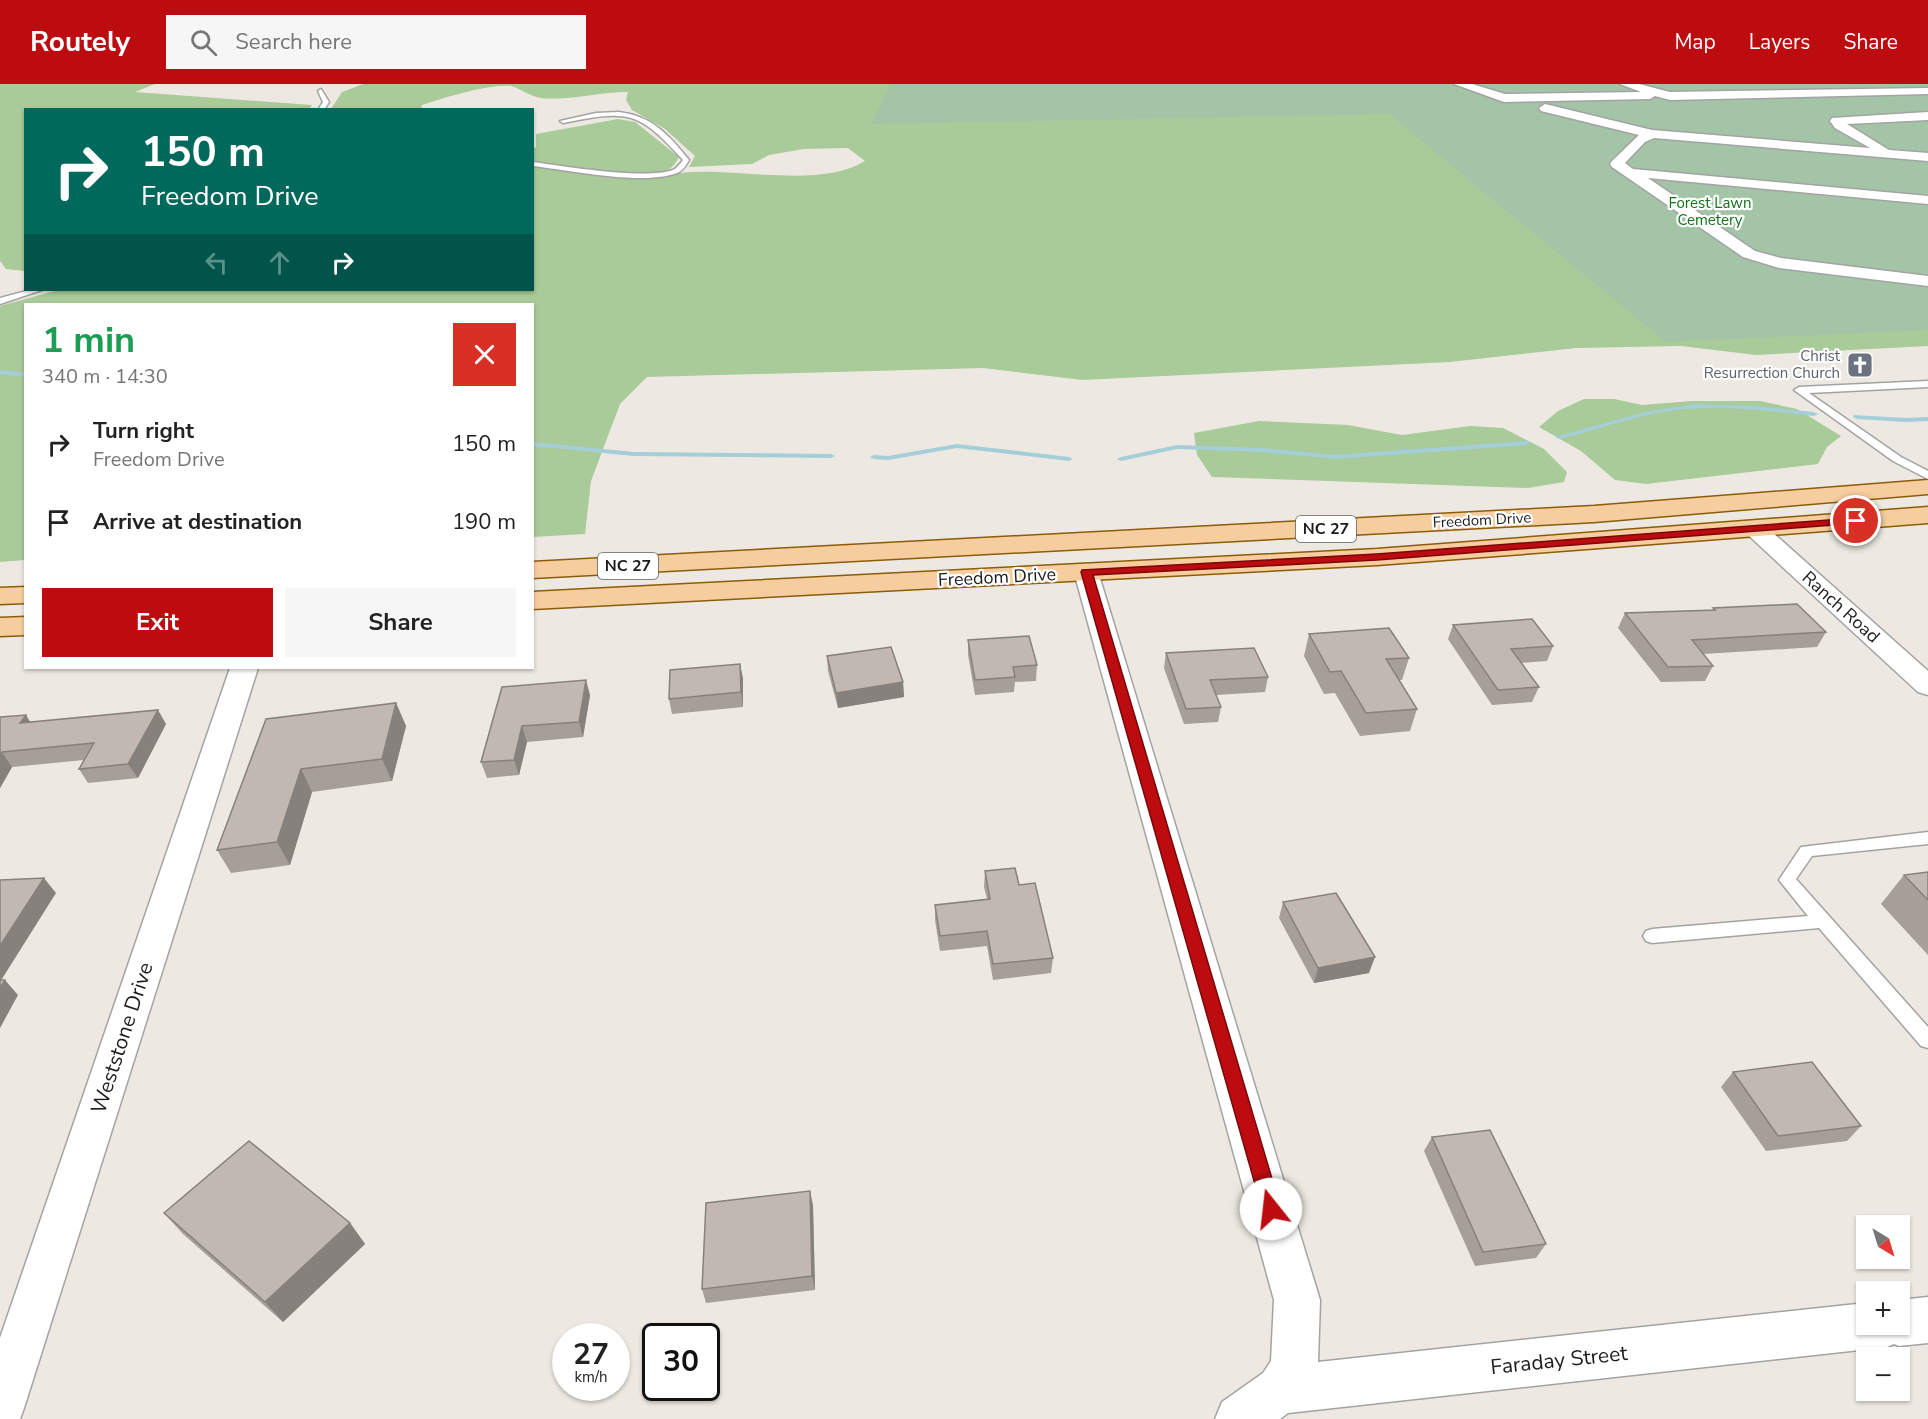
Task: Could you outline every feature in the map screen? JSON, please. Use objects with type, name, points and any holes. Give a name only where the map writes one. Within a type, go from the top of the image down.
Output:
[{"type":"main road","name":"Freedom Drive","points":[[534,570],[1583,514],[1928,487]]},
{"type":"main road","name":"Freedom Drive","points":[[534,600],[1377,557],[1928,515]]},
{"type":"main road","points":[[0,596],[24,595]]},
{"type":"main road","points":[[0,627],[24,626]]},
{"type":"street","points":[[1460,84],[1504,98],[1652,134],[1928,158]]},
{"type":"street","points":[[1626,84],[1659,95]]},
{"type":"street","points":[[1819,84],[1839,93]]},
{"type":"street","points":[[1504,98],[1928,91]]},
{"type":"street","points":[[1892,155],[1839,125],[1836,121],[1928,116]]},
{"type":"street","points":[[1652,134],[1640,139],[1617,164],[1749,254],[1779,263],[1928,281]]},
{"type":"street","points":[[1631,173],[1928,200]]},
{"type":"street","name":"Ranch Road","points":[[1755,529],[1928,686]]},
{"type":"street","points":[[1086,572],[1297,1300],[1294,1367],[1280,1390]]},
{"type":"street","name":"Weststone Drive","points":[[0,1408],[244,669]]},
{"type":"street","points":[[1910,1322],[1928,1320]]},
{"type":"street","name":"Faraday Street","points":[[1239,1419],[1280,1390],[1856,1327]]},
{"type":"lane","points":[[321,91],[326,102],[322,108]]},
{"type":"lane","points":[[534,164],[644,176],[671,173],[681,168],[686,160],[650,123],[635,117],[610,114],[563,121]]},
{"type":"lane","points":[[0,301],[35,291]]},
{"type":"lane","points":[[1928,384],[1798,390],[1897,459],[1928,476]]},
{"type":"lane","points":[[1928,838],[1807,852],[1787,880],[1928,1040]]},
{"type":"lane","points":[[1652,936],[1823,921]]},
{"type":"green space","points":[[0,84],[155,84],[135,92],[312,105],[310,108],[24,108],[24,271],[6,269],[0,261]]},
{"type":"green space","points":[[363,84],[1351,84],[1928,308],[1928,346],[1756,355],[1681,346],[1576,348],[1450,362],[1082,380],[983,368],[647,377],[620,404],[591,481],[585,534],[534,537],[534,303],[24,303],[24,560],[0,562],[0,306],[54,291],[534,291],[534,167],[634,178],[693,172],[805,176],[847,169],[865,161],[848,148],[804,149],[769,155],[752,164],[689,167],[695,156],[665,129],[632,110],[626,100],[628,92],[552,99],[537,97],[511,86],[501,86],[454,95],[422,105],[421,108],[332,108],[342,92]]},
{"type":"green space","name":"Forest Lawn Cemetery","points":[[891,84],[1928,84],[1928,330],[1666,342],[1389,114],[871,124]]},
{"type":"green space","points":[[618,119],[635,122],[679,157],[667,170],[640,173],[534,162],[536,134]]},
{"type":"green space","points":[[1584,399],[1614,399],[1642,405],[1692,401],[1760,401],[1797,409],[1841,436],[1827,447],[1818,464],[1646,484],[1615,480],[1581,451],[1539,427],[1558,411]]},
{"type":"green space","points":[[1259,421],[1348,425],[1402,435],[1470,426],[1503,428],[1544,449],[1567,472],[1564,482],[1528,488],[1212,477],[1197,455],[1194,433]]},
{"type":"building","points":[[1797,604],[1826,632],[1692,640],[1713,666],[1668,667],[1625,613],[1715,610],[1713,608]]},
{"type":"building","points":[[1532,619],[1553,646],[1511,649],[1539,687],[1498,690],[1453,625]]},
{"type":"building","points":[[1389,628],[1409,658],[1386,659],[1417,709],[1366,713],[1341,671],[1330,672],[1309,634]]},
{"type":"building","points":[[1029,636],[1037,665],[1013,667],[1015,677],[975,680],[968,640]]},
{"type":"building","points":[[891,647],[903,682],[836,693],[827,656]]},
{"type":"building","points":[[1254,648],[1268,677],[1210,680],[1221,707],[1186,709],[1166,653]]},
{"type":"building","points":[[740,664],[741,692],[669,699],[670,670]]},
{"type":"building","points":[[586,680],[579,722],[522,726],[514,760],[481,762],[502,687]]},
{"type":"building","points":[[396,703],[382,759],[301,769],[277,842],[217,850],[266,719]]},
{"type":"building","points":[[158,710],[128,764],[79,769],[94,743],[2,752],[0,756],[0,717],[26,715],[20,723]]},
{"type":"building","points":[[1015,868],[1019,885],[1035,883],[1053,958],[993,964],[987,931],[940,936],[935,905],[990,899],[985,871]]},
{"type":"building","points":[[1928,872],[1928,900],[1904,875]]},
{"type":"building","points":[[44,878],[0,946],[0,880]]},
{"type":"building","points":[[1336,893],[1375,957],[1318,968],[1283,902]]},
{"type":"building","points":[[1812,1062],[1861,1126],[1778,1136],[1733,1072]]},
{"type":"building","points":[[1490,1130],[1546,1244],[1483,1252],[1432,1137]]},
{"type":"building","points":[[249,1141],[350,1223],[265,1302],[164,1213]]},
{"type":"building","points":[[810,1191],[812,1276],[702,1289],[706,1203]]},
{"type":"waterway","points":[[0,372],[24,375]]},
{"type":"waterway","points":[[1559,437],[1657,411],[1695,406],[1735,406],[1814,414]]},
{"type":"waterway","points":[[1857,417],[1928,419]]},
{"type":"waterway","points":[[1121,459],[1177,447],[1263,450],[1335,457],[1526,443]]},
{"type":"waterway","points":[[534,444],[634,454],[831,456]]},
{"type":"waterway","points":[[874,457],[888,458],[957,446],[1069,459]]},
{"type":"place","name":"Christ Resurrection Church","points":[[1860,365]]},
{"type":"route","points":[[1271,1209],[1086,572],[1377,557],[1856,521]]}]
